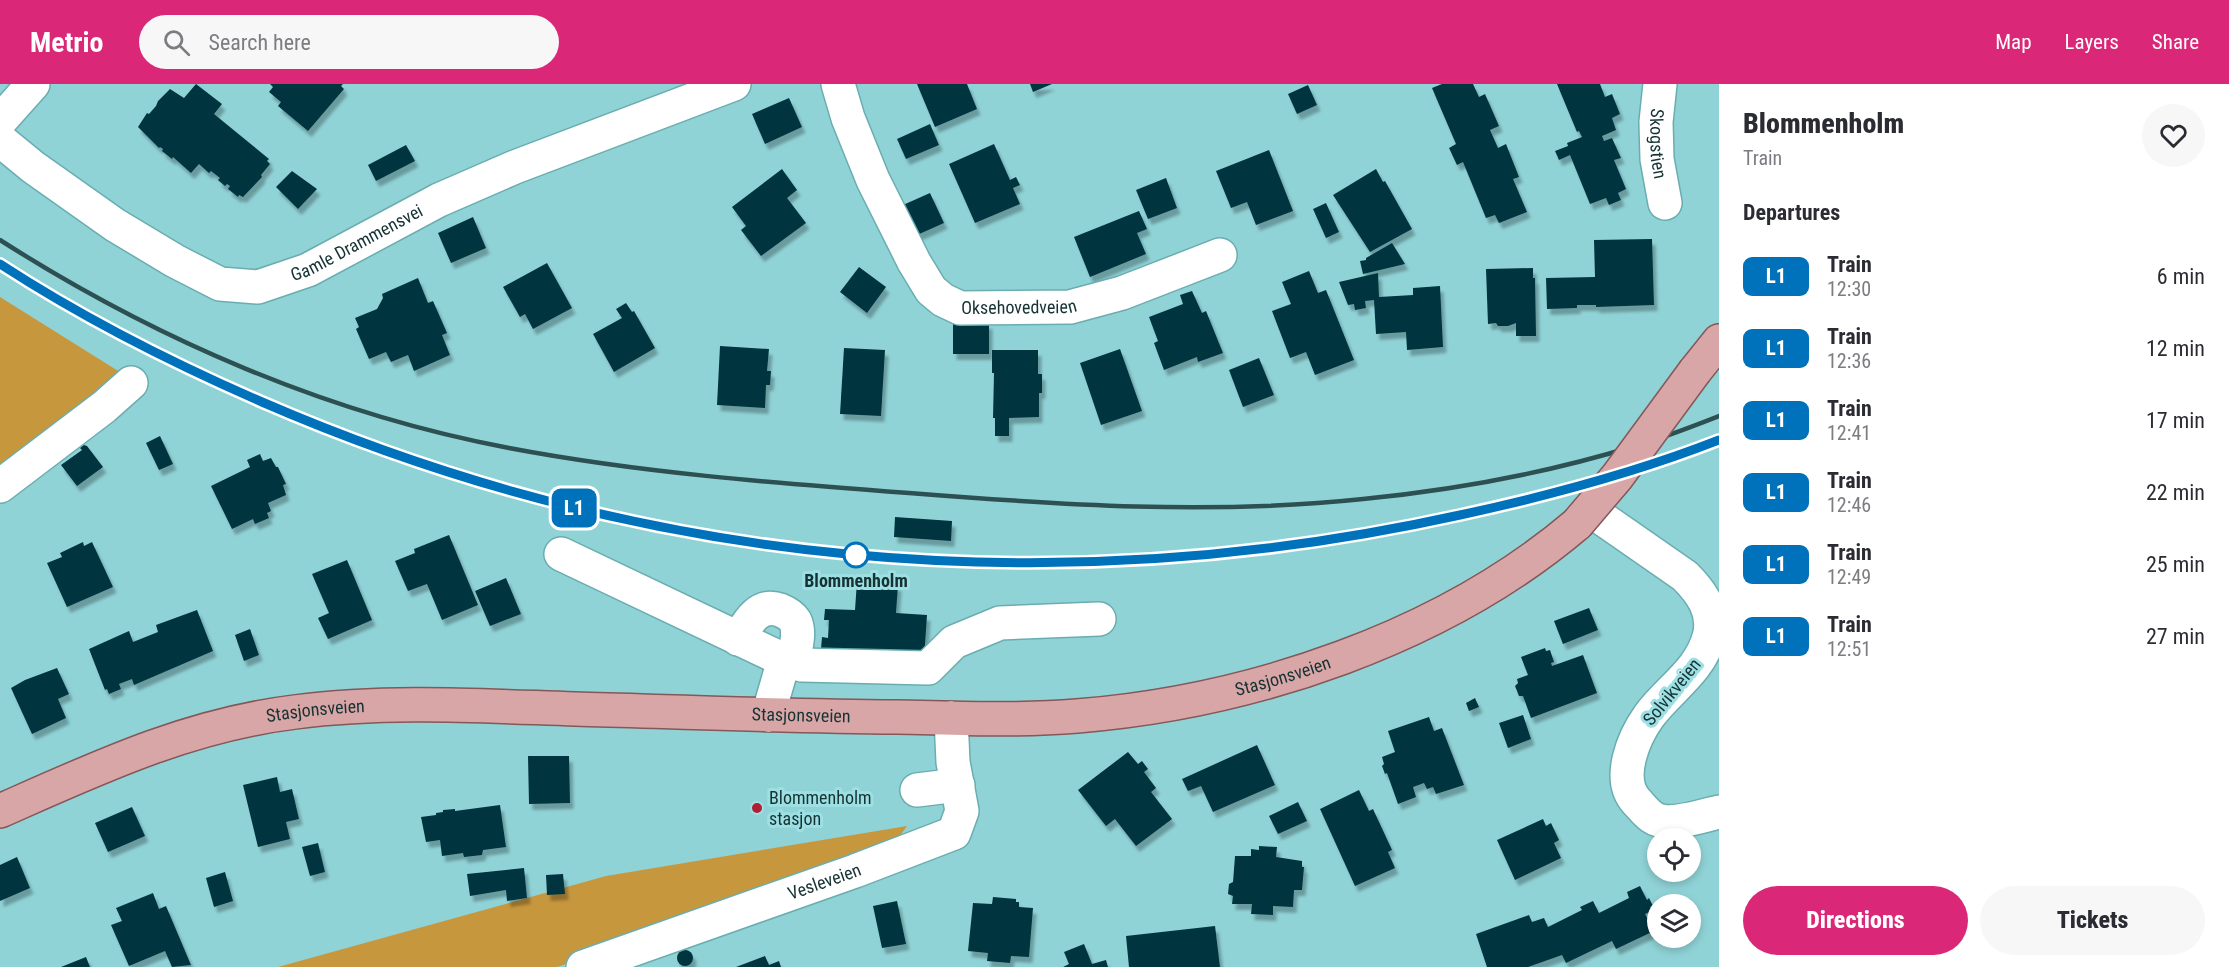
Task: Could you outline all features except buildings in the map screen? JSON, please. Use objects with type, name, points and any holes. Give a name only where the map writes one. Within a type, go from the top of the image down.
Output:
[{"type":"main road","name":"Stasjonsveien","points":[[0,811],[160,743],[204,729],[292,712],[334,707],[400,704],[1009,720],[1129,710],[1239,689],[1291,674],[1380,641],[1462,604],[1527,564],[1589,517],[1719,341]]},
{"type":"street","points":[[0,121],[33,84]]},
{"type":"street","name":"Gamle Drammensvei","points":[[0,140],[33,167],[115,225],[175,261],[220,284],[258,287],[308,270],[439,200],[514,167],[734,84]]},
{"type":"street","name":"Oksehovedveien","points":[[838,84],[848,118],[873,180],[914,262],[931,290],[943,300],[960,308],[1070,307],[1122,293],[1220,255]]},
{"type":"street","name":"Skogstien","points":[[1660,84],[1656,122],[1657,159],[1665,203]]},
{"type":"street","points":[[0,486],[104,407],[131,383]]},
{"type":"street","name":"Solvikveien","points":[[1589,517],[1685,576],[1697,588],[1714,615],[1702,657],[1649,717],[1629,753],[1626,779],[1633,798],[1653,819],[1676,822],[1719,812]]},
{"type":"street","points":[[561,554],[738,639],[788,662],[802,665],[928,668],[954,642],[1000,623],[1099,619]]},
{"type":"street","points":[[738,639],[750,619],[759,611],[773,608],[794,619],[797,629],[788,662],[768,715]]},
{"type":"street","name":"Vesleveien","points":[[583,967],[855,871],[954,833],[962,811],[953,762],[951,718]]},
{"type":"street","points":[[917,790],[958,785]]},
{"type":"shaded area","points":[[0,297],[123,374],[0,474]]},
{"type":"shaded area","points":[[907,826],[882,861],[557,967],[278,967],[606,876]]},
{"type":"railway","points":[[0,240],[59,276],[181,340],[309,393],[375,415],[509,448],[608,464],[708,476],[1079,504],[1193,507],[1306,504],[1432,491],[1534,472],[1646,443],[1719,416]]},
{"type":"railway","points":[[0,264],[128,339],[195,372],[262,402],[406,458],[553,502],[702,534],[852,554],[1004,563],[1156,559],[1308,543],[1460,515],[1526,499],[1623,473],[1719,440]]},
{"type":"train","name":"L1","points":[[0,264],[108,328],[174,362],[317,425],[419,464],[497,488],[632,522],[731,540],[812,551],[901,559],[1010,564],[1142,561],[1232,554],[1366,535],[1579,488],[1719,440]]},
{"type":"place","name":"Blommenholm","points":[[856,555]]},
{"type":"place","name":"Blommenholm stasjon","points":[[757,808]]}]
